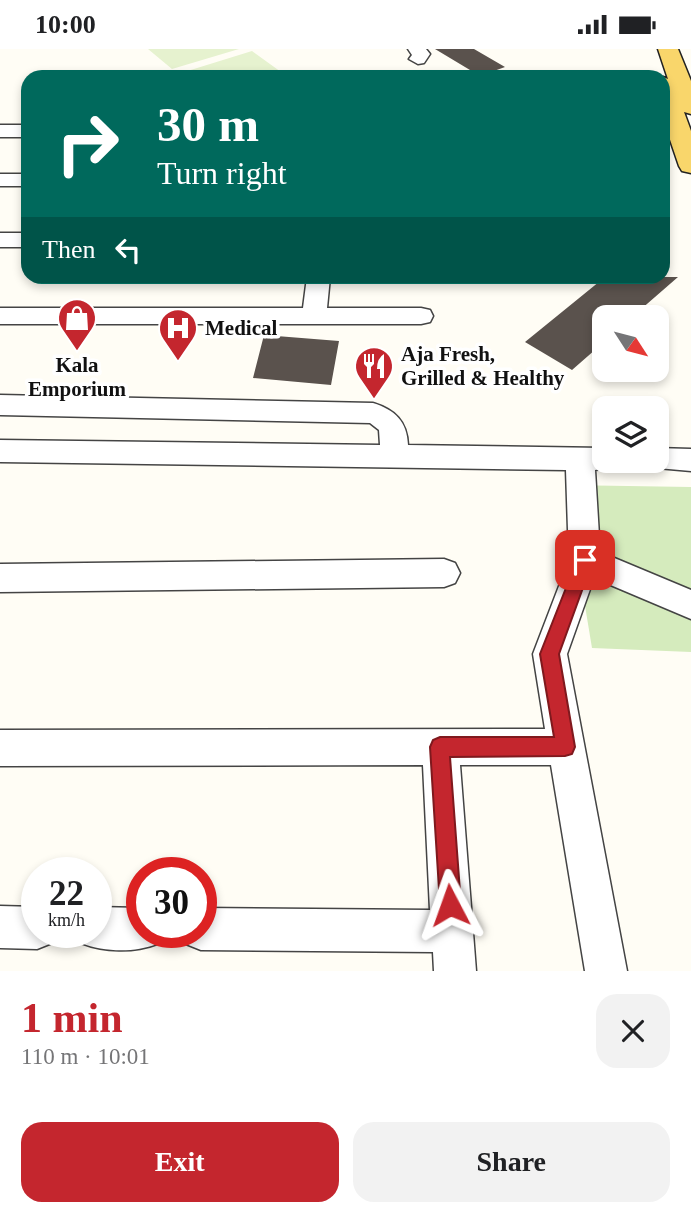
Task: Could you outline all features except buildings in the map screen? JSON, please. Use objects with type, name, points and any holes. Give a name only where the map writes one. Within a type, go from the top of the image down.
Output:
[{"type":"main road","points":[[651,49],[658,70]]},
{"type":"main road","points":[[668,49],[691,111]]},
{"type":"main road","points":[[670,104],[691,166]]},
{"type":"street","points":[[0,149],[13,131]]},
{"type":"street","points":[[0,180],[21,180]]},
{"type":"street","points":[[0,240],[21,240]]},
{"type":"street","points":[[314,316],[316,284]]},
{"type":"street","points":[[0,316],[421,316]]},
{"type":"street","points":[[0,405],[373,413],[388,418],[395,428],[394,456]]},
{"type":"street","points":[[0,451],[592,459],[585,560],[550,654],[606,971]]},
{"type":"street","points":[[669,459],[691,460]]},
{"type":"street","points":[[585,560],[691,605]]},
{"type":"street","points":[[0,578],[444,573]]},
{"type":"street","points":[[440,747],[455,971]]},
{"type":"street","points":[[0,748],[565,747]]},
{"type":"street","points":[[0,927],[21,928]]},
{"type":"street","points":[[217,929],[452,931]]},
{"type":"green space","points":[[148,49],[239,49],[172,69]]},
{"type":"green space","points":[[252,51],[278,70],[191,70]]},
{"type":"green space","points":[[565,485],[691,487],[691,652],[592,648]]},
{"type":"place","name":"Kala Emporium","points":[[77,352]]},
{"type":"place","name":"Medical","points":[[178,362]]},
{"type":"place","name":"Aja Fresh, Grilled & Healthy","points":[[374,400]]},
{"type":"route","points":[[450,905],[440,747],[565,747],[550,654],[585,560]]}]
